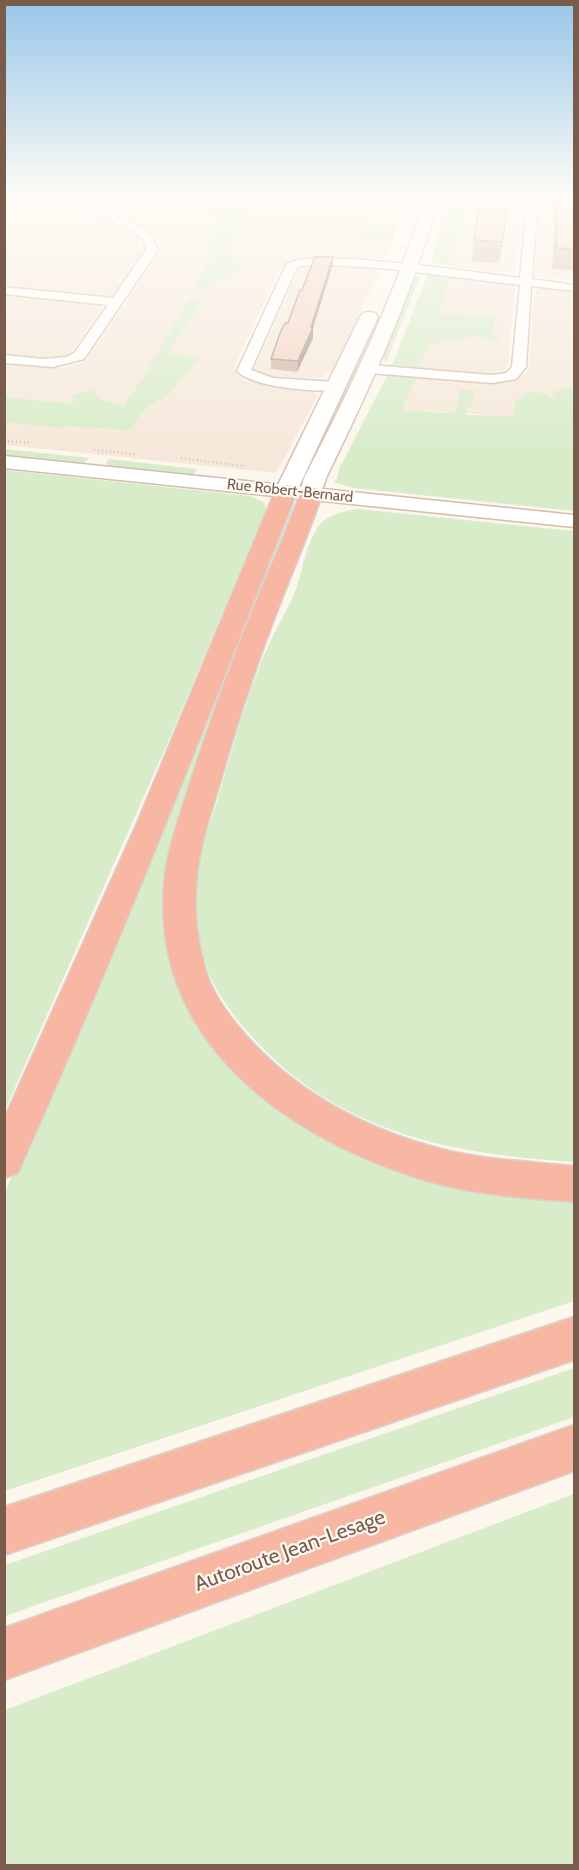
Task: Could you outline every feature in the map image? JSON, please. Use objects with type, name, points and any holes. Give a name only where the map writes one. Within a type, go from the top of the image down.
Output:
[{"type":"highway","points":[[4,1161],[59,1041],[152,823],[299,492]]},
{"type":"highway","points":[[299,492],[222,726],[193,824],[181,877],[180,935],[190,975],[211,1017],[240,1055],[279,1091],[327,1124],[359,1139],[433,1165],[574,1184]]},
{"type":"highway","points":[[4,1532],[574,1339]]},
{"type":"highway","name":"Autoroute Jean-Lesage","points":[[4,1654],[574,1448]]},
{"type":"main road","points":[[299,492],[315,478],[370,369],[406,281]]},
{"type":"main road","points":[[299,492],[336,386],[378,298]]},
{"type":"street","points":[[4,359],[64,362],[73,360],[82,354],[131,281]]},
{"type":"street","points":[[284,281],[244,368],[246,374],[254,378],[336,386]]},
{"type":"street","points":[[370,369],[492,379],[513,376],[519,367],[525,281]]},
{"type":"street","points":[[536,281],[570,285]]},
{"type":"street","points":[[4,290],[31,295],[117,302]]},
{"type":"street","name":"Rue Robert-Bernard","points":[[4,462],[574,521]]},
{"type":"path","points":[[4,441],[27,443],[29,441]]},
{"type":"path","points":[[92,450],[134,454],[135,451]]},
{"type":"path","points":[[181,458],[244,466],[245,463]]},
{"type":"shaded area","points":[[6,281],[123,281],[109,296],[39,292],[6,284]]},
{"type":"shaded area","points":[[140,281],[274,281],[234,367],[236,374],[246,381],[303,388],[311,390],[318,396],[276,473],[5,445],[4,364],[61,368],[85,362]]},
{"type":"shaded area","points":[[293,281],[375,281],[333,370],[322,377],[313,379],[269,376],[256,372],[254,369]]},
{"type":"shaded area","points":[[449,281],[495,281],[509,283],[515,287],[508,365],[504,370],[487,373],[420,368],[425,346],[440,313]]},
{"type":"shaded area","points":[[542,287],[574,290],[574,394],[512,416],[402,410],[417,377],[497,383],[514,380],[524,375],[529,369],[534,291]]},
{"type":"shaded area","points":[[4,294],[24,298],[99,304],[103,308],[65,357],[52,359],[5,354]]},
{"type":"green space","points":[[197,281],[216,281],[207,289],[193,288]]},
{"type":"green space","points":[[414,281],[418,281],[386,362],[383,358]]},
{"type":"green space","points":[[425,281],[449,281],[440,313],[496,317],[492,335],[501,339],[499,342],[477,337],[450,341],[427,346],[420,368],[392,365]]},
{"type":"green space","points":[[189,298],[203,299],[168,354],[199,358],[166,397],[145,408],[130,430],[66,426],[64,428],[5,422],[5,397],[72,404],[73,395],[93,390],[98,399],[124,405],[142,380]]},
{"type":"green space","points":[[376,320],[379,320],[372,345],[339,411],[336,410],[345,385]]},
{"type":"green space","points":[[387,376],[417,377],[402,410],[445,413],[456,411],[460,390],[475,390],[472,407],[465,408],[467,415],[512,416],[516,400],[524,397],[526,392],[542,393],[552,398],[556,396],[552,393],[574,385],[574,511],[353,488],[333,482],[337,479],[339,469]]},
{"type":"green space","points":[[4,449],[89,458],[84,463],[5,455]]},
{"type":"green space","points":[[108,459],[197,469],[193,475],[106,466]]},
{"type":"green space","points":[[5,470],[250,496],[263,502],[266,506],[175,726],[5,1110]]},
{"type":"green space","points":[[294,504],[298,504],[167,897],[252,1083],[552,1195],[574,1196],[574,1301],[5,1491],[5,1192],[95,980],[283,522]]},
{"type":"green space","points":[[357,509],[574,531],[574,1162],[485,1153],[442,1145],[362,1118],[324,1098],[289,1072],[255,1040],[220,995],[206,964],[197,921],[196,891],[199,861],[247,700],[269,644],[293,597],[316,530],[329,518]]},
{"type":"green space","points":[[574,1368],[574,1417],[5,1616],[5,1565]]},
{"type":"green space","points":[[574,1494],[574,1865],[5,1865],[5,1710]]},
{"type":"building","points":[[305,281],[325,281],[311,327],[313,327],[298,361],[271,359],[280,333],[285,323],[288,323],[300,290]]}]
